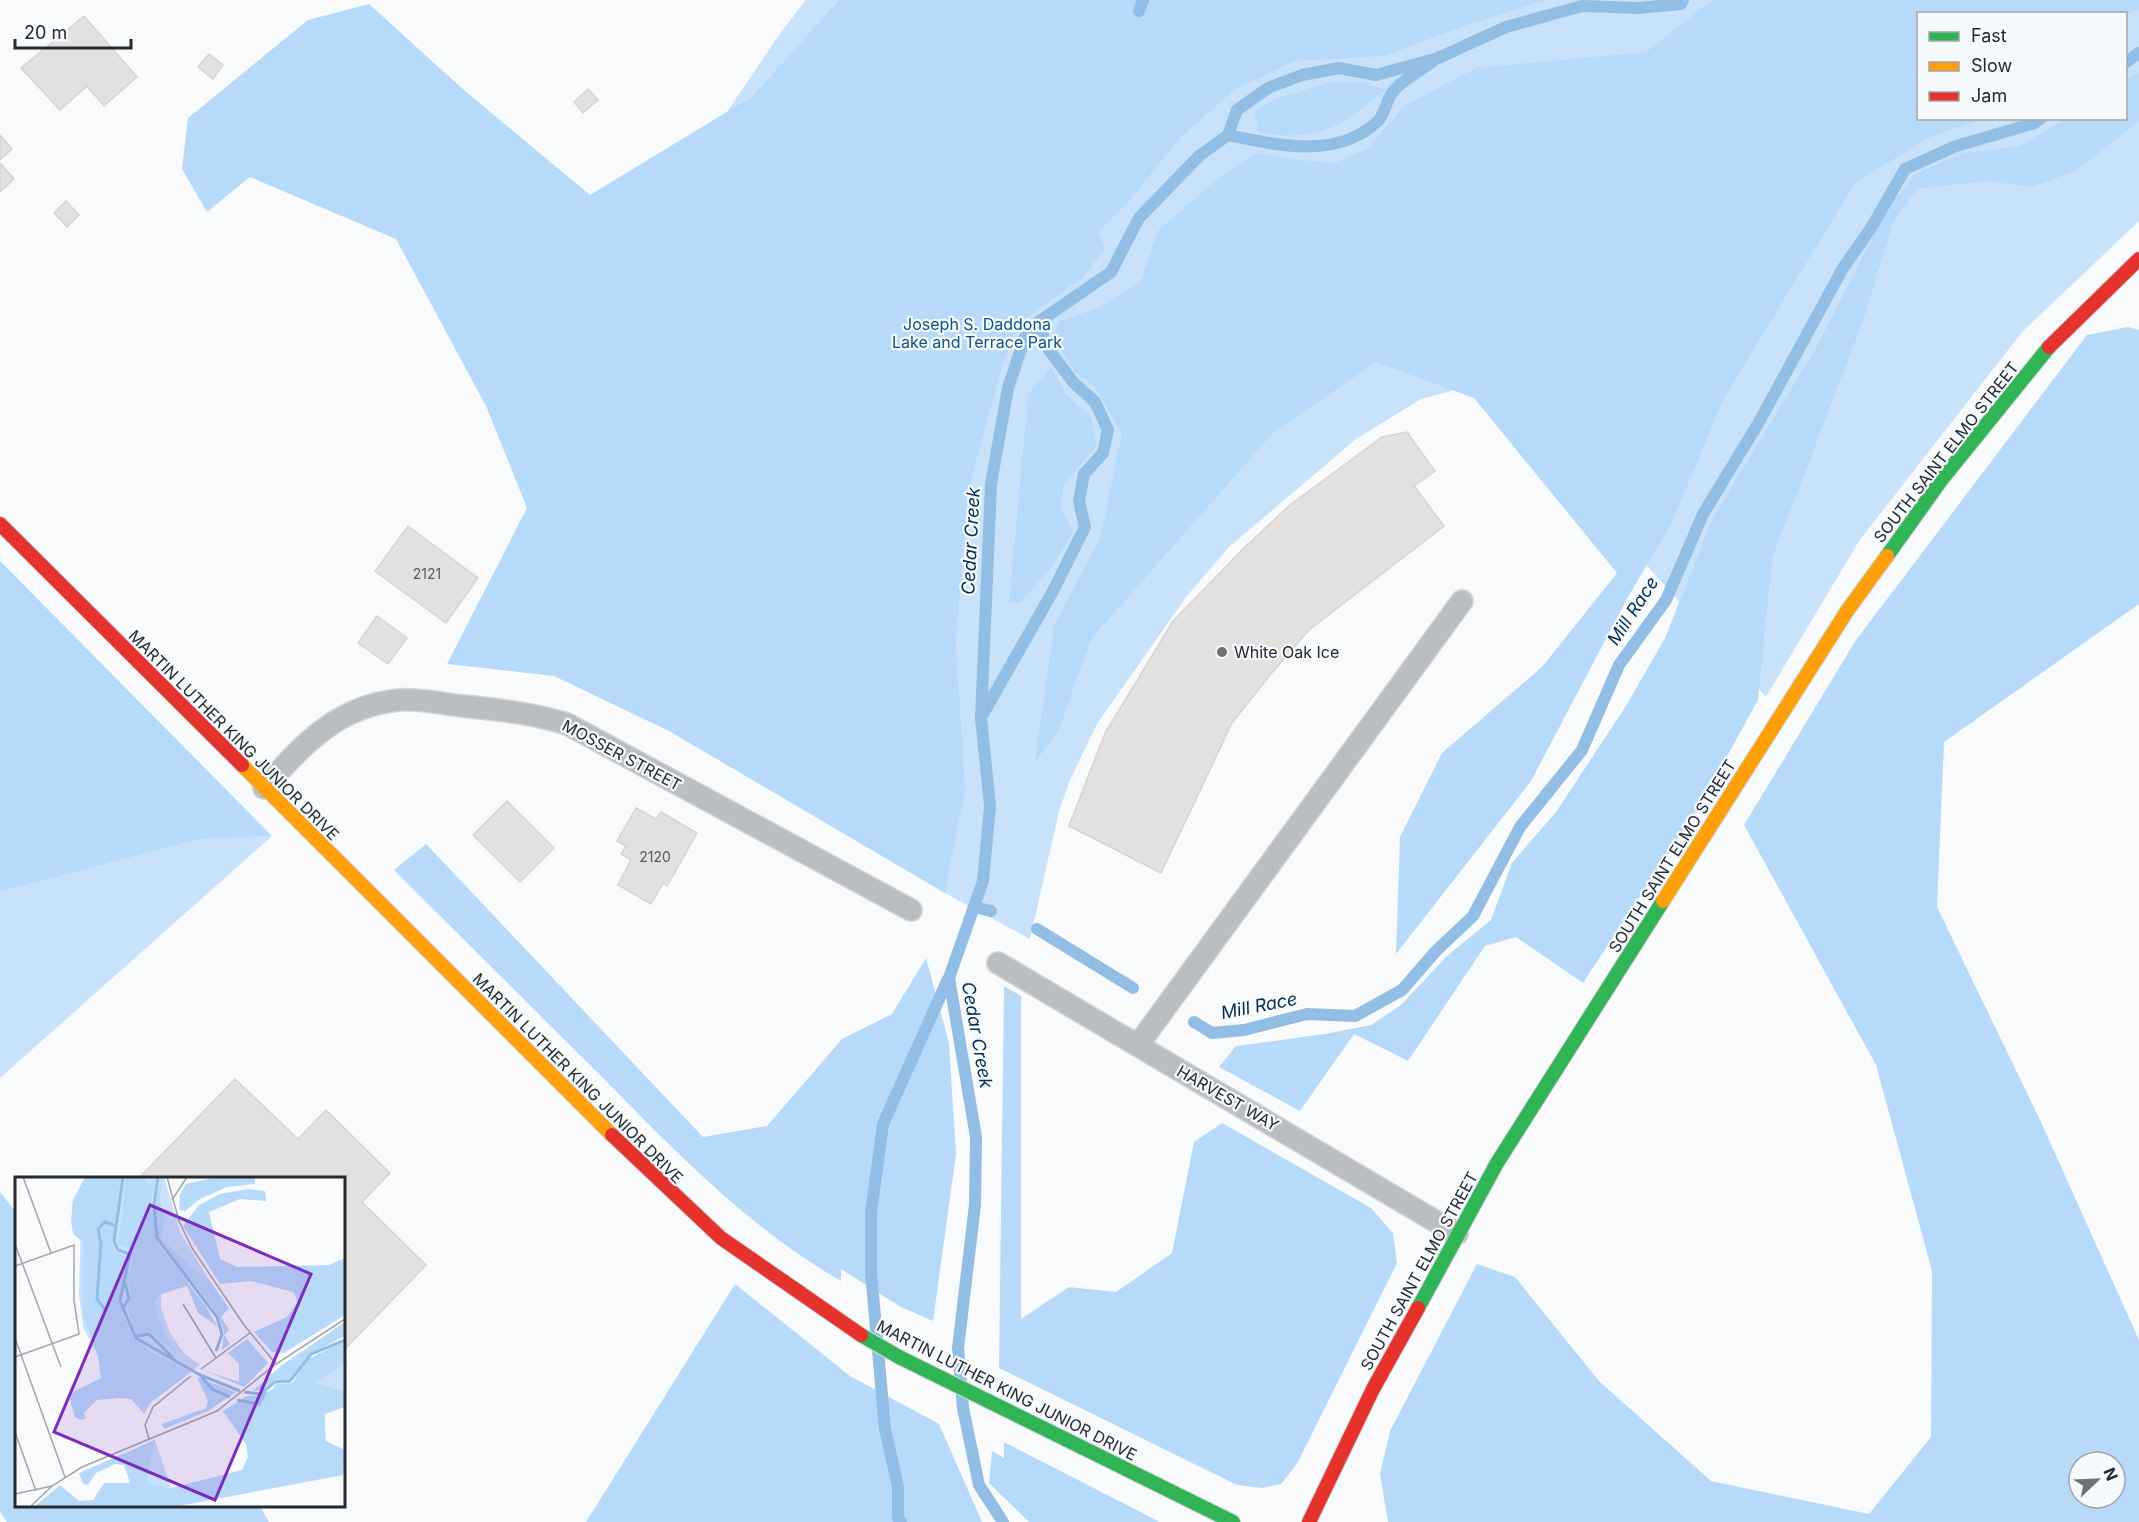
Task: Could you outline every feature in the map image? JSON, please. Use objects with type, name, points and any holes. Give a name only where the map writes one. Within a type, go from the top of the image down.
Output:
[{"type":"main road","name":"SOUTH SAINT ELMO STREET","points":[[1309,1522],[1373,1389],[1497,1163],[1847,610],[1942,479],[2057,337],[2139,259]]},
{"type":"main road","name":"MARTIN LUTHER KING JUNIOR DRIVE","points":[[0,524],[665,1188],[721,1238],[842,1324],[898,1357],[1233,1522]]},
{"type":"lane","points":[[1138,1046],[1462,601]]},
{"type":"lane","name":"MOSSER STREET","points":[[264,788],[308,740],[333,721],[365,706],[400,699],[530,713],[567,724],[911,910]]},
{"type":"lane","name":"HARVEST WAY","points":[[998,963],[1457,1234]]},
{"type":"green space","name":"Joseph S. Daddona Lake and Terrace Park","points":[[806,0],[2139,0],[2139,221],[2022,332],[1859,541],[1766,697],[1481,383],[1421,399],[1356,439],[1229,547],[1186,597],[1097,724],[1070,780],[1059,811],[1030,939],[945,893],[671,732],[723,118],[779,35]]},
{"type":"green space","points":[[839,0],[1546,0],[1467,25],[1384,56],[1294,61],[1234,90],[1181,137],[1130,200],[1099,231],[1105,249],[1082,278],[1017,324],[1001,370],[968,491],[956,643],[965,790],[945,893],[671,732],[554,676],[447,664],[527,508],[486,406],[396,239],[250,177],[207,212],[182,169],[188,118],[308,20],[369,4],[465,91],[590,195],[753,96]]},
{"type":"green space","points":[[1712,0],[2139,0],[2139,10],[2127,13],[1917,12],[1917,120],[1978,120],[1928,138],[1855,183],[1724,398],[1672,522],[1628,597],[1531,781],[1396,954],[1400,837],[1442,753],[1542,667],[1617,573],[1474,398],[1376,362],[1273,433],[1091,639],[1059,730],[1035,762],[1054,626],[1100,538],[1122,434],[1095,387],[1075,372],[1052,335],[1060,321],[1098,308],[1141,282],[1158,231],[1217,179],[1257,153],[1334,163],[1367,149],[1404,106],[1476,68],[1646,52]]},
{"type":"green space","points":[[2139,72],[2139,121],[2076,171],[2031,187],[1987,181],[1917,189],[1893,222],[1863,321],[1772,559],[1758,700],[1703,800],[1583,983],[1516,937],[1485,946],[1408,1061],[1354,1034],[1300,1111],[1219,1067],[1236,1046],[1325,1034],[1371,1025],[1401,1005],[1447,956],[1491,920],[1512,863],[1556,812],[1626,706],[1665,638],[1712,520],[1816,348],[1895,199],[1917,173],[1961,154],[2020,146],[2064,120],[2127,120],[2127,79]]},
{"type":"green space","points":[[1330,82],[1365,82],[1385,90],[1355,114],[1328,129],[1298,135],[1259,133],[1254,112],[1275,99]]},
{"type":"green space","points":[[2128,327],[2139,330],[2139,604],[1944,742],[1937,907],[2040,1120],[2139,1340],[2139,1522],[1388,1522],[1380,1474],[1390,1431],[1477,1264],[1515,1277],[1599,1381],[1711,1481],[1869,1514],[1931,1437],[1932,1271],[1876,1065],[1744,825],[1856,640],[2087,335]]},
{"type":"green space","points":[[1051,367],[1066,394],[1091,417],[1097,445],[1064,484],[1061,508],[1073,531],[1051,568],[1020,603],[1009,603],[1028,395]]},
{"type":"green space","points":[[0,561],[272,836],[201,839],[0,892]]},
{"type":"green space","points":[[272,836],[0,1078],[0,892],[201,839]]},
{"type":"green space","points":[[426,844],[703,1137],[767,1126],[842,1039],[892,1014],[926,958],[949,1043],[956,1154],[933,1321],[901,1307],[841,1269],[841,1281],[808,1260],[745,1213],[686,1161],[394,870]]},
{"type":"green space","points":[[1004,986],[1021,996],[1021,1319],[1069,1287],[1116,1292],[1172,1253],[1194,1142],[1222,1123],[1371,1208],[1393,1233],[1397,1263],[1297,1464],[1281,1484],[1262,1488],[1237,1485],[999,1368]]},
{"type":"green space","points":[[0,1192],[15,1211],[15,1507],[261,1507],[269,1522],[7,1522],[0,1512]]},
{"type":"green space","points":[[735,1284],[850,1376],[939,1424],[982,1522],[586,1522]]},
{"type":"green space","points":[[1004,1442],[1160,1522],[1029,1522],[989,1483],[992,1451],[1004,1458]]},
{"type":"building","points":[[84,16],[137,77],[104,106],[87,86],[60,110],[21,68]]},
{"type":"building","points":[[209,54],[223,65],[213,79],[198,67]]},
{"type":"building","points":[[588,89],[598,100],[583,113],[574,102]]},
{"type":"building","points":[[0,135],[12,149],[0,160]]},
{"type":"building","points":[[0,163],[14,179],[0,192]]},
{"type":"building","points":[[66,201],[79,215],[67,227],[54,213]]},
{"type":"building","name":"White Oak Ice","points":[[1407,432],[1435,471],[1414,486],[1444,526],[1309,630],[1270,675],[1232,723],[1161,873],[1069,826],[1105,733],[1173,621],[1243,549],[1290,505],[1382,437]]},
{"type":"building","points":[[408,526],[478,578],[446,623],[375,571]]},
{"type":"building","points":[[377,616],[407,638],[388,664],[358,643]]},
{"type":"building","points":[[507,801],[554,848],[520,882],[473,835]]},
{"type":"building","points":[[636,808],[656,819],[661,812],[697,833],[667,886],[663,883],[651,904],[618,885],[631,860],[621,854],[626,846],[617,841]]},
{"type":"building","points":[[235,1079],[298,1139],[326,1110],[390,1173],[362,1202],[426,1265],[345,1349],[345,1177],[140,1177]]},
{"type":"waterway","points":[[1139,11],[1143,0]]},
{"type":"waterway","name":"Cedar Creek","points":[[1003,1522],[979,1485],[963,1408],[958,1348],[975,1205],[976,1137],[949,978],[983,881],[990,806],[981,718],[991,484],[1008,388],[1025,337],[1037,323],[1111,272],[1139,218],[1199,156],[1228,135],[1237,110],[1268,88],[1302,75],[1339,68],[1376,75],[1438,58],[1506,27],[1582,6],[1638,8],[1681,4],[1683,0]]},
{"type":"waterway","name":"Mill Race","points":[[2127,61],[2139,53]]},
{"type":"waterway","points":[[1228,135],[1286,145],[1325,145],[1344,141],[1362,133],[1378,121],[1396,89],[1405,80],[1432,62]]},
{"type":"waterway","name":"Mill Race","points":[[1194,1022],[1212,1033],[1244,1030],[1307,1014],[1355,1016],[1402,990],[1436,951],[1473,916],[1520,827],[1582,750],[1619,665],[1666,600],[1703,514],[1759,422],[1843,268],[1871,228],[1905,169],[1956,146],[2039,120]]},
{"type":"waterway","points":[[983,714],[1053,591],[1085,527],[1079,501],[1084,474],[1103,453],[1108,430],[1095,402],[1073,382],[1049,350],[1037,323]]},
{"type":"waterway","name":"Mill Race","points":[[974,907],[991,911]]},
{"type":"waterway","name":"Mill Race","points":[[1037,929],[1133,988]]},
{"type":"waterway","points":[[901,1522],[898,1518],[898,1487],[885,1429],[871,1272],[871,1213],[883,1124],[948,979]]},
{"type":"traffic: fast","points":[[1887,556],[1942,479],[2049,347]]},
{"type":"traffic: fast","points":[[1418,1308],[1497,1163],[1663,901]]},
{"type":"traffic: fast","points":[[861,1335],[899,1357],[1233,1522]]},
{"type":"traffic: slow","points":[[1663,901],[1847,611],[1887,556]]},
{"type":"traffic: slow","points":[[242,765],[612,1135]]},
{"type":"traffic: jam","points":[[2049,347],[2139,259]]},
{"type":"traffic: jam","points":[[0,524],[242,765]]},
{"type":"traffic: jam","points":[[612,1135],[721,1238],[861,1335]]},
{"type":"traffic: jam","points":[[1309,1522],[1373,1389],[1418,1308]]},
{"type":"place","name":"White Oak Ice","points":[[1222,652]]}]
